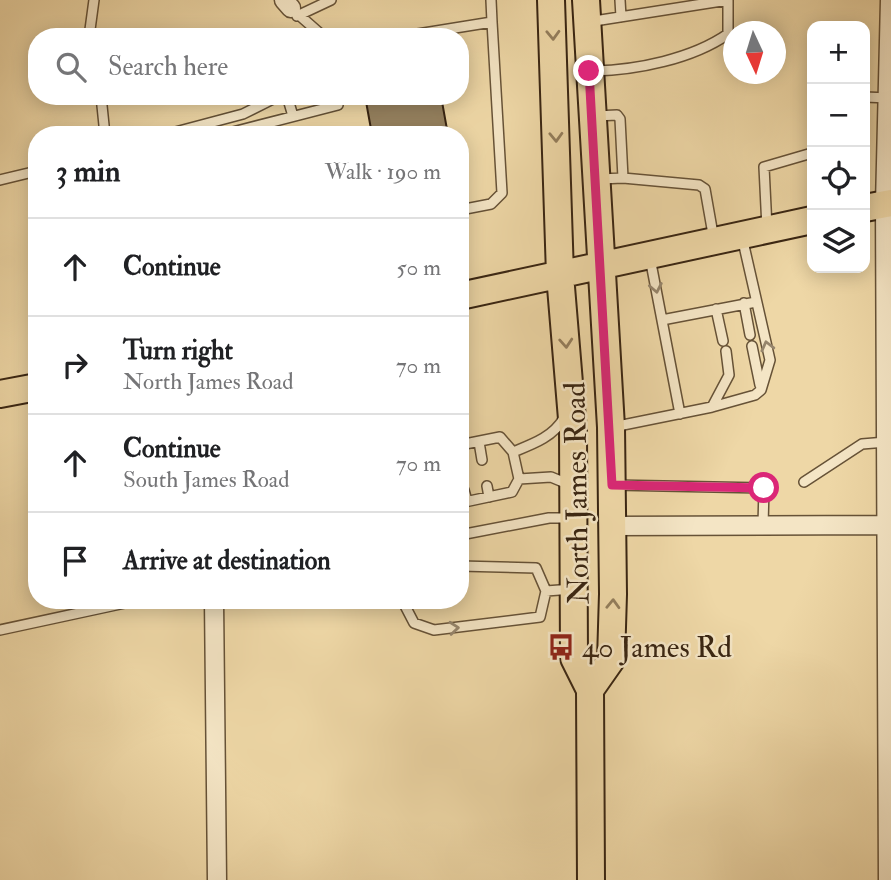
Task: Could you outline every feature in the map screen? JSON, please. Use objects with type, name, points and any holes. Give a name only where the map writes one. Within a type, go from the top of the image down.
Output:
[{"type":"main road","points":[[551,0],[560,275],[570,404],[573,489],[574,657],[590,690],[591,880]]},
{"type":"main road","name":"North James Road","points":[[586,11],[611,427],[612,485],[611,660],[590,690]]},
{"type":"main road","points":[[469,294],[807,221]]},
{"type":"main road","points":[[0,394],[28,389]]},
{"type":"street","points":[[888,880],[889,525],[880,205],[890,129],[890,0]]},
{"type":"street","points":[[612,526],[889,525]]},
{"type":"street","points":[[214,609],[217,880]]},
{"type":"lane","points":[[90,28],[94,0]]},
{"type":"lane","points":[[291,8],[331,0]]},
{"type":"lane","points":[[469,208],[491,204],[502,192],[491,0]]},
{"type":"lane","points":[[620,0],[621,17]]},
{"type":"lane","points":[[586,11],[621,17],[728,0],[728,34],[708,48],[620,71],[589,71]]},
{"type":"lane","points":[[291,8],[314,28]]},
{"type":"lane","points":[[455,28],[492,22]]},
{"type":"lane","points":[[870,97],[889,98]]},
{"type":"lane","points":[[102,105],[103,126]]},
{"type":"lane","points":[[198,126],[243,114],[261,105]]},
{"type":"lane","points":[[290,105],[293,116]]},
{"type":"lane","points":[[255,126],[338,105]]},
{"type":"lane","points":[[591,116],[617,115],[620,119],[623,178]]},
{"type":"lane","points":[[767,230],[764,167],[807,154]]},
{"type":"lane","points":[[0,180],[28,173]]},
{"type":"lane","points":[[595,179],[623,178],[699,185],[705,189],[715,241]]},
{"type":"lane","points":[[611,427],[712,407],[755,395],[761,390],[770,360],[741,236]]},
{"type":"lane","points":[[649,256],[680,414]]},
{"type":"lane","points":[[662,320],[756,302]]},
{"type":"lane","points":[[744,303],[750,335]]},
{"type":"lane","points":[[716,309],[723,341]]},
{"type":"lane","points":[[752,346],[761,390]]},
{"type":"lane","points":[[712,407],[729,375],[726,351]]},
{"type":"lane","points":[[513,452],[538,442],[559,427],[570,404]]},
{"type":"lane","points":[[469,444],[500,437],[513,452],[519,479],[512,492],[469,501]]},
{"type":"lane","points":[[479,442],[482,460]]},
{"type":"lane","points":[[804,482],[862,444],[888,449]]},
{"type":"lane","points":[[519,479],[551,477],[566,482],[573,489]]},
{"type":"lane","points":[[612,485],[764,488],[763,525]]},
{"type":"lane","points":[[487,486],[489,497]]},
{"type":"lane","points":[[469,533],[549,518],[573,519]]},
{"type":"lane","points":[[407,609],[414,623],[433,630],[540,617],[546,591],[536,568],[469,566]]},
{"type":"lane","points":[[546,591],[574,589]]},
{"type":"lane","points":[[0,630],[91,609]]},
{"type":"building","points":[[367,105],[443,105],[446,126],[370,126]]},
{"type":"place","name":"40 James Rd","points":[[561,647]]},
{"type":"route","points":[[589,71],[611,427],[612,485],[764,488]]}]
